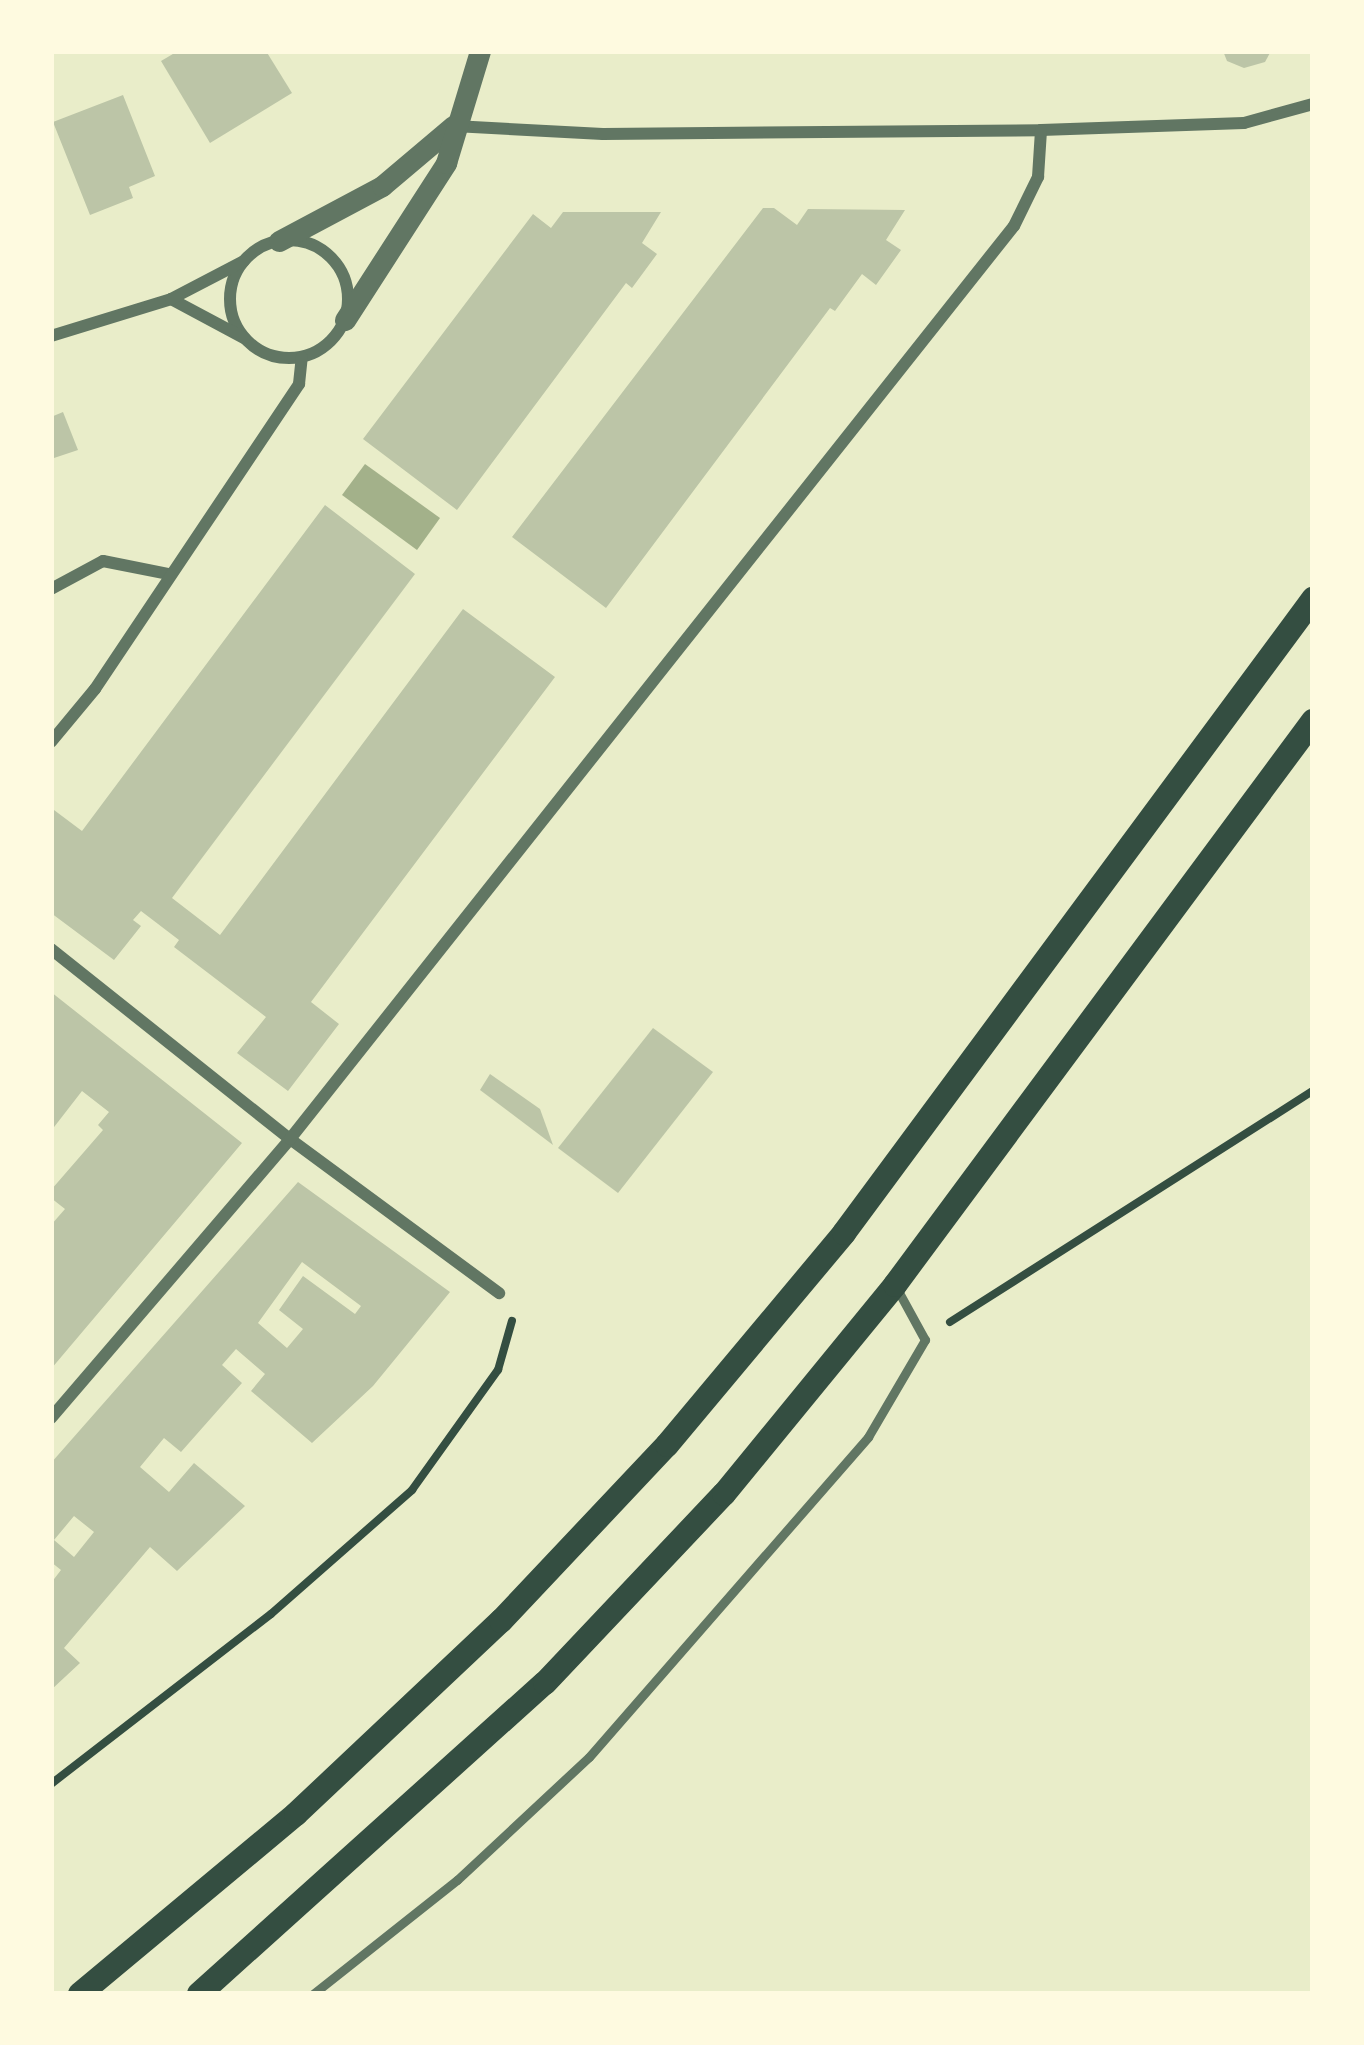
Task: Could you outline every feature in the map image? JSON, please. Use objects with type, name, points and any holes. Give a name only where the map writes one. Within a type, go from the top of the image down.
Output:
[{"type":"main road","points":[[80,1994],[296,1814],[501,1622],[667,1445],[844,1234],[1313,599]]},
{"type":"main road","points":[[199,1994],[545,1683],[724,1494],[895,1285],[1313,722]]},
{"type":"street","points":[[171,299],[261,351],[302,357],[334,338],[446,163],[453,126],[480,51]]},
{"type":"street","points":[[51,336],[171,299],[244,261],[382,186],[453,126],[603,134],[1041,130],[1244,123],[1313,104]]},
{"type":"street","points":[[51,1418],[290,1139],[1014,226],[1039,177],[1041,130]]},
{"type":"street","points":[[279,241],[318,247],[335,261],[345,280],[345,320]]},
{"type":"street","points":[[244,261],[230,301],[245,338]]},
{"type":"street","points":[[51,742],[94,689],[299,384],[302,357]]},
{"type":"street","points":[[51,589],[103,561],[168,574]]},
{"type":"street","points":[[51,950],[290,1139],[499,1293]]},
{"type":"lane","points":[[313,1994],[458,1880],[589,1757],[868,1437],[925,1340],[895,1285]]},
{"type":"path","points":[[925,1340],[1313,1091]]},
{"type":"path","points":[[51,1784],[272,1614],[412,1490],[498,1370],[513,1322],[499,1293]]},
{"type":"shaded area","points":[[365,464],[440,518],[417,550],[342,495]]},
{"type":"building","points":[[178,51],[266,51],[292,93],[210,143],[161,61]]},
{"type":"building","points":[[1223,51],[1271,51],[1265,62],[1244,68],[1227,61]]},
{"type":"building","points":[[123,95],[155,176],[129,187],[133,198],[90,215],[53,122]]},
{"type":"building","points":[[763,208],[774,208],[797,225],[808,209],[905,210],[886,240],[901,250],[876,285],[862,274],[835,311],[830,308],[606,608],[512,537]]},
{"type":"building","points":[[563,212],[661,212],[642,243],[657,254],[632,288],[626,283],[457,510],[363,439],[533,214],[551,228]]},
{"type":"building","points":[[63,412],[78,450],[51,459],[51,417]]},
{"type":"building","points":[[325,505],[415,574],[172,898],[220,935],[463,609],[555,677],[311,1002],[339,1024],[288,1091],[237,1053],[266,1017],[174,947],[179,940],[141,911],[133,920],[141,926],[114,960],[51,913],[51,815],[54,810],[82,831]]},
{"type":"building","points":[[51,992],[242,1143],[51,1369],[51,1225],[65,1209],[51,1198],[51,1190],[103,1130],[98,1125],[109,1112],[82,1091],[51,1131]]},
{"type":"building","points":[[653,1028],[713,1072],[618,1193],[558,1148]]},
{"type":"building","points":[[490,1074],[540,1109],[553,1145],[480,1090]]},
{"type":"building","points":[[298,1182],[450,1292],[373,1386],[312,1443],[251,1391],[265,1374],[236,1349],[222,1365],[242,1383],[181,1452],[164,1438],[140,1467],[169,1492],[194,1463],[245,1506],[177,1571],[150,1547],[64,1648],[80,1663],[51,1690],[51,1583],[61,1570],[51,1562],[51,1463]],"holes":[[[302,1262],[361,1306],[355,1314],[303,1276],[279,1310],[303,1329],[287,1348],[258,1323]],[[74,1516],[94,1532],[74,1557],[54,1540]]]}]
